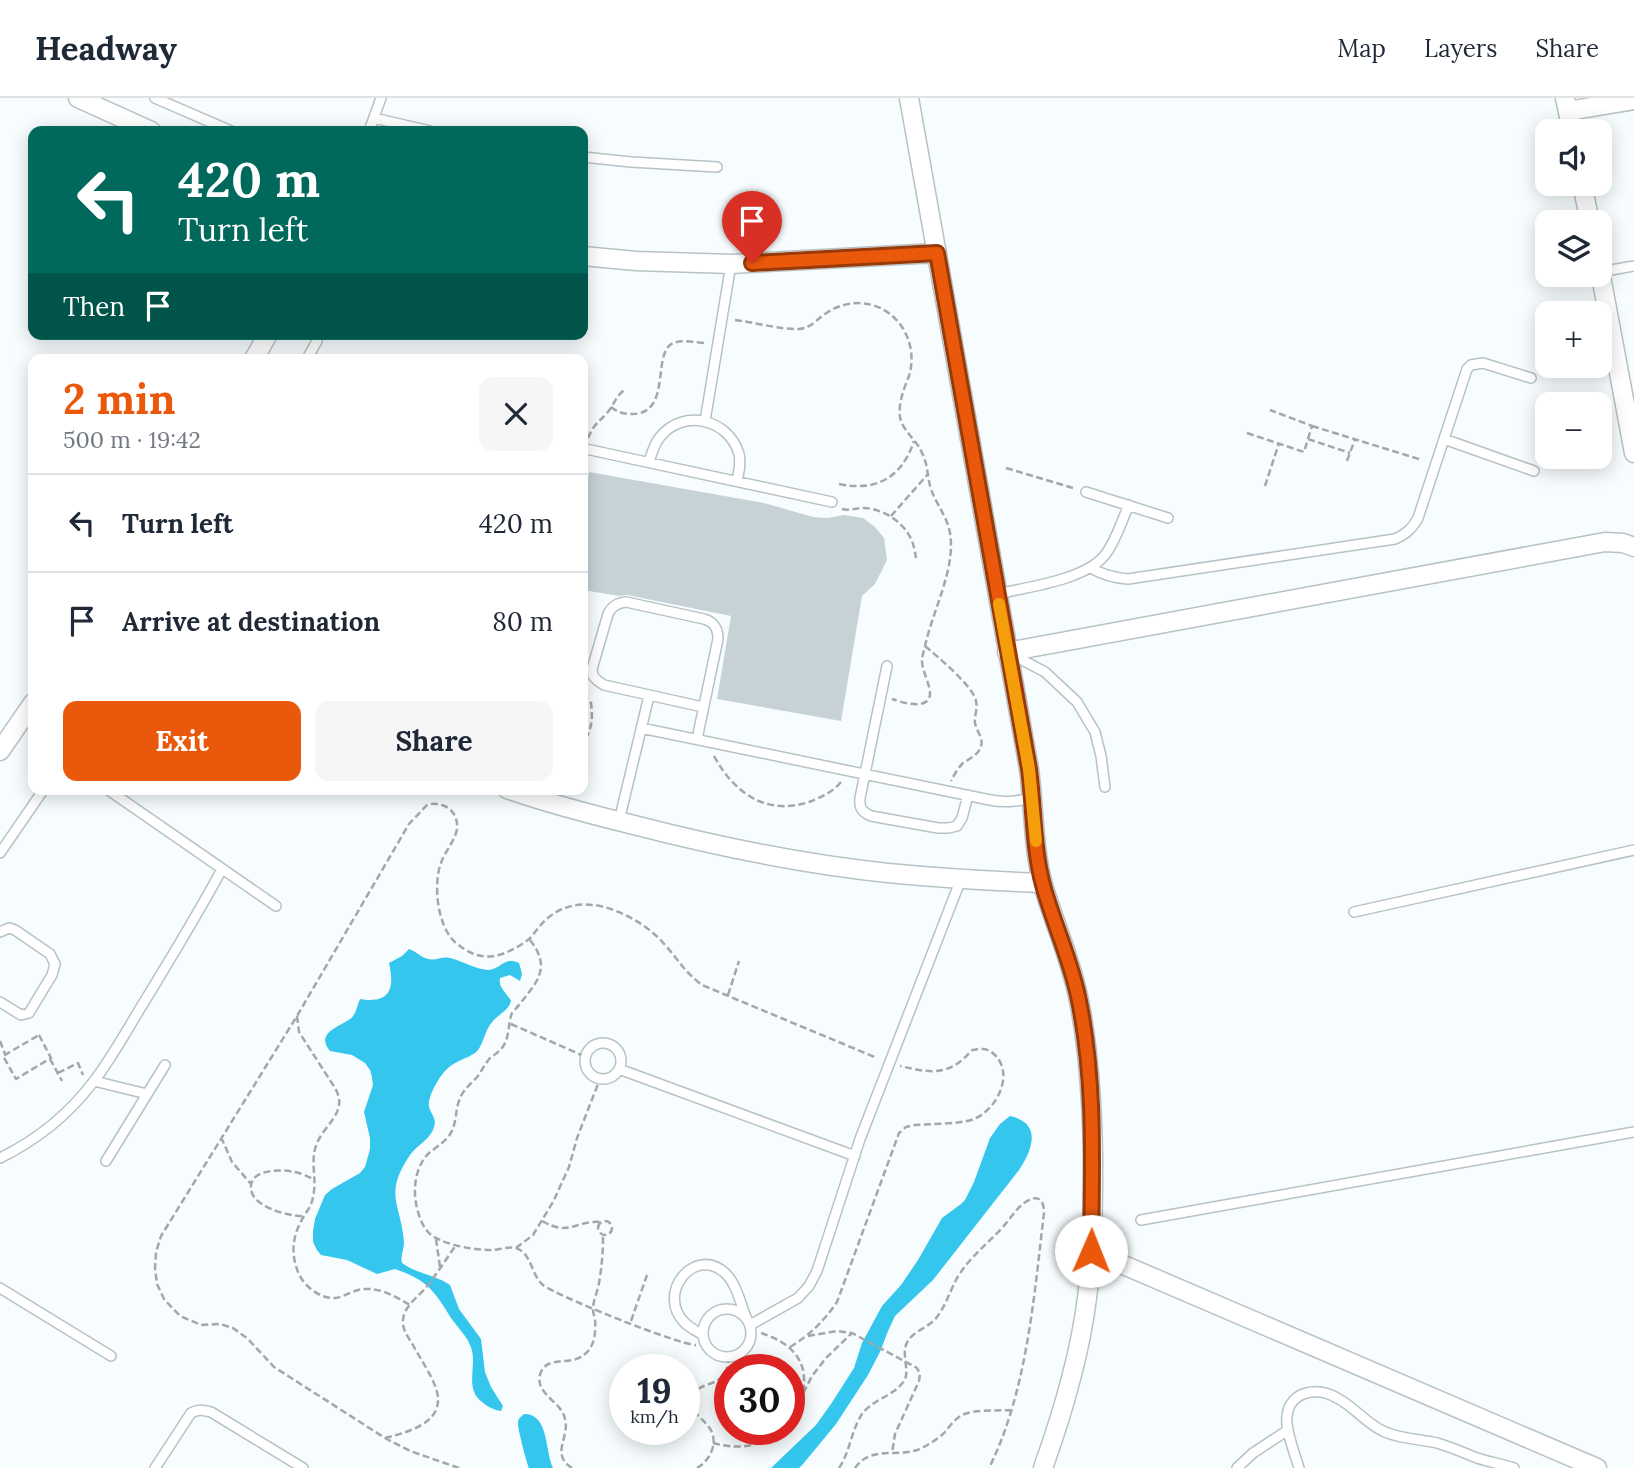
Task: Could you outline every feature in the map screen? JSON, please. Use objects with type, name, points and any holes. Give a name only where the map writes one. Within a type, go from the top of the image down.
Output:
[{"type":"street","points":[[78,98],[140,126]]},
{"type":"street","points":[[909,98],[1029,769],[1042,883],[1069,959],[1079,997],[1086,1043],[1092,1128],[1091,1251],[1087,1301],[1073,1368],[1043,1468]]},
{"type":"street","points":[[1567,105],[1634,100]]},
{"type":"street","points":[[588,256],[731,264],[937,253]]},
{"type":"street","points":[[1603,287],[1634,453]]},
{"type":"street","points":[[1007,652],[1605,542],[1634,547]]},
{"type":"street","points":[[0,751],[28,723]]},
{"type":"street","points":[[523,795],[746,851],[804,861],[886,873],[1042,883]]},
{"type":"street","points":[[1091,1251],[1597,1468]]},
{"type":"lane","points":[[155,98],[219,126]]},
{"type":"lane","points":[[371,126],[380,98]]},
{"type":"lane","points":[[374,118],[408,126]]},
{"type":"lane","points":[[588,158],[717,167]]},
{"type":"lane","points":[[705,421],[731,264]]},
{"type":"lane","points":[[1612,270],[1634,266]]},
{"type":"lane","points":[[310,354],[317,341]]},
{"type":"lane","points":[[1091,568],[1115,578],[1128,579],[1395,539],[1413,527],[1422,507],[1464,374],[1471,365],[1483,363],[1531,378]]},
{"type":"lane","points":[[649,462],[654,447],[670,428],[680,422],[705,421],[717,425],[734,443],[739,455],[737,481]]},
{"type":"lane","points":[[1444,439],[1534,471]]},
{"type":"lane","points":[[588,449],[832,502]]},
{"type":"lane","points":[[1086,492],[1168,518]]},
{"type":"lane","points":[[997,594],[1075,575],[1091,568],[1103,558],[1112,544],[1129,505]]},
{"type":"lane","points":[[701,740],[703,707],[718,639],[715,626],[704,619],[626,602],[611,608],[592,669],[593,676],[604,684],[703,707]]},
{"type":"lane","points":[[1007,652],[1045,672],[1077,702],[1095,732],[1105,787]]},
{"type":"lane","points":[[887,666],[864,774],[859,806],[863,813],[948,828],[957,826],[962,818],[968,795]]},
{"type":"lane","points":[[619,821],[649,696]]},
{"type":"lane","points":[[641,728],[1003,802],[1033,798]]},
{"type":"lane","points":[[0,853],[40,795]]},
{"type":"lane","points":[[116,795],[276,906]]},
{"type":"lane","points":[[1354,912],[1634,850]]},
{"type":"lane","points":[[0,1158],[55,1123],[91,1084],[185,936],[222,869]]},
{"type":"lane","points":[[749,1324],[797,1298],[809,1286],[855,1156],[961,879]]},
{"type":"lane","points":[[0,932],[9,928],[15,930],[50,954],[55,964],[52,975],[29,1013],[21,1015],[0,1002]]},
{"type":"lane","points":[[609,1044],[620,1057],[619,1069],[611,1077],[600,1079],[590,1073],[585,1062],[586,1057],[592,1047],[609,1044]]},
{"type":"lane","points":[[106,1161],[164,1065]]},
{"type":"lane","points":[[619,1069],[855,1156]]},
{"type":"lane","points":[[91,1084],[147,1094]]},
{"type":"lane","points":[[1141,1220],[1634,1132]]},
{"type":"lane","points":[[717,1354],[686,1324],[674,1303],[680,1279],[688,1270],[700,1266],[713,1266],[724,1272],[733,1283],[749,1324],[750,1340],[745,1349],[737,1354]]},
{"type":"lane","points":[[0,1288],[111,1356]]},
{"type":"lane","points":[[705,1340],[705,1325],[710,1316],[718,1310],[738,1311],[749,1324]]},
{"type":"lane","points":[[1299,1468],[1286,1417],[1290,1405],[1299,1396],[1311,1391],[1336,1397],[1370,1425],[1386,1432],[1440,1444],[1514,1468]]},
{"type":"lane","points":[[155,1468],[191,1413],[202,1410],[211,1412],[303,1468]]},
{"type":"lane","points":[[1237,1468],[1253,1453],[1288,1430]]},
{"type":"path","points":[[722,318],[800,329],[814,324],[836,307],[862,303],[888,312],[905,332],[911,359],[900,415],[904,427],[922,451],[932,492],[946,520],[950,535],[950,560],[922,660],[924,675],[931,688],[929,699],[925,703],[910,704],[881,694]]},
{"type":"path","points":[[611,408],[624,414],[636,414],[647,409],[659,390],[665,352],[671,344],[717,344]]},
{"type":"path","points":[[588,442],[592,429],[611,408],[616,397],[626,389]]},
{"type":"path","points":[[1270,411],[1436,464]]},
{"type":"path","points":[[1247,432],[1304,452],[1312,426]]},
{"type":"path","points":[[1308,439],[1350,453]]},
{"type":"path","points":[[1347,461],[1355,439]]},
{"type":"path","points":[[839,484],[852,487],[880,483],[902,466],[914,441]]},
{"type":"path","points":[[1265,486],[1279,443]]},
{"type":"path","points":[[1006,468],[1086,492]]},
{"type":"path","points":[[891,516],[928,474]]},
{"type":"path","points":[[832,502],[845,511],[861,508],[877,510],[891,516],[904,527],[913,541],[916,558]]},
{"type":"path","points":[[925,646],[972,691],[976,699],[975,724],[982,743],[976,755],[961,765],[945,790]]},
{"type":"path","points":[[588,699],[592,703],[593,713],[593,723],[588,736]]},
{"type":"path","points":[[701,740],[722,772],[737,788],[755,800],[776,806],[798,805],[819,799],[837,786],[850,770]]},
{"type":"path","points":[[459,1468],[410,1451],[385,1438],[274,1367],[258,1348],[233,1328],[220,1324],[201,1325],[180,1316],[164,1299],[157,1284],[155,1268],[161,1236],[297,1016],[410,824],[427,804],[447,806],[454,813],[457,822],[457,831],[441,862],[438,875],[437,887],[446,931],[455,942],[480,955],[503,955],[530,939],[548,917],[565,907],[585,904],[605,907],[638,922],[654,934],[691,977],[702,985],[890,1063],[940,1072],[964,1060],[972,1050],[983,1048],[993,1053],[1000,1062],[1002,1088],[997,1100],[988,1110],[972,1120],[915,1125],[906,1127],[899,1133],[837,1302],[824,1321],[790,1347]]},
{"type":"path","points":[[530,939],[539,956],[540,975],[534,987],[512,1013],[505,1045],[488,1060],[460,1098],[456,1122],[450,1134],[425,1156],[418,1171],[415,1188],[422,1223],[436,1238],[456,1245],[489,1251],[516,1248],[526,1255],[536,1278],[546,1287],[592,1308],[680,1342],[691,1345],[705,1340]]},
{"type":"path","points":[[728,995],[740,961]]},
{"type":"path","points":[[297,1016],[299,1032],[340,1096],[341,1104],[315,1147],[315,1188],[312,1203],[296,1230],[292,1254],[300,1279],[309,1288],[334,1298],[354,1290],[379,1290],[410,1304]]},
{"type":"path","points":[[511,1024],[586,1057]]},
{"type":"path","points":[[5,1055],[39,1035],[62,1081]]},
{"type":"path","points":[[0,1041],[5,1055],[3,1056],[16,1079],[50,1059]]},
{"type":"path","points":[[58,1073],[78,1063],[91,1084]]},
{"type":"path","points":[[516,1248],[533,1235],[553,1202],[569,1167],[600,1079]]},
{"type":"path","points":[[221,1137],[235,1167],[251,1184]]},
{"type":"path","points":[[304,1216],[278,1213],[266,1207],[252,1192],[251,1184],[260,1174],[277,1171],[296,1172],[314,1180]]},
{"type":"path","points":[[839,1468],[863,1414],[874,1402],[900,1386],[906,1378],[904,1360],[906,1345],[911,1337],[931,1324],[939,1315],[968,1262],[1020,1207],[1028,1200],[1036,1198],[1044,1204],[1036,1286],[1019,1382],[1002,1438],[989,1468]]},
{"type":"path","points":[[542,1221],[560,1229],[570,1229],[588,1222],[608,1221],[612,1226],[610,1233],[603,1234]]},
{"type":"path","points":[[572,1468],[566,1464],[561,1452],[566,1427],[565,1417],[540,1387],[539,1379],[546,1365],[577,1360],[591,1347],[595,1329],[592,1308],[601,1272],[603,1234],[598,1229],[601,1222]]},
{"type":"path","points":[[436,1238],[439,1268]]},
{"type":"path","points":[[385,1438],[422,1425],[438,1404],[434,1385],[404,1328],[403,1317],[456,1245]]},
{"type":"path","points":[[631,1323],[648,1275]]},
{"type":"path","points":[[749,1324],[790,1347],[796,1354]]},
{"type":"path","points":[[807,1336],[837,1331],[854,1333],[917,1368],[920,1374],[895,1434],[892,1453]]},
{"type":"path","points":[[805,1390],[826,1358],[854,1333]]},
{"type":"path","points":[[697,1468],[708,1459],[713,1443],[711,1431],[692,1408],[691,1399],[702,1385],[714,1381]]},
{"type":"path","points":[[855,1468],[870,1455],[918,1449],[933,1442],[962,1415],[1010,1410]]},
{"type":"path","points":[[723,1445],[738,1448],[754,1445]]},
{"type":"water","points":[[409,949],[428,959],[450,958],[488,970],[514,961],[519,963],[522,974],[520,981],[510,975],[500,978],[502,988],[511,1001],[509,1005],[490,1025],[478,1050],[450,1066],[438,1081],[429,1103],[435,1124],[427,1138],[410,1155],[397,1180],[395,1190],[404,1242],[402,1263],[450,1285],[459,1309],[481,1339],[485,1372],[503,1406],[501,1411],[489,1407],[476,1396],[472,1383],[473,1360],[470,1345],[429,1287],[415,1277],[395,1269],[377,1274],[347,1260],[321,1255],[313,1242],[315,1219],[325,1195],[360,1173],[365,1167],[370,1149],[364,1112],[373,1085],[370,1070],[365,1063],[352,1055],[330,1051],[325,1040],[330,1031],[352,1017],[360,999],[378,999],[388,993],[391,980],[389,963]]},
{"type":"water","points":[[1010,1116],[1027,1124],[1031,1131],[1031,1146],[1019,1170],[933,1280],[895,1316],[868,1375],[836,1424],[803,1464],[799,1468],[771,1468],[795,1445],[805,1445],[805,1436],[816,1425],[854,1368],[862,1343],[882,1306],[901,1285],[942,1218],[965,1200],[990,1138]]},
{"type":"water","points":[[524,1414],[532,1415],[542,1426],[553,1468],[529,1468],[518,1426],[519,1419]]},
{"type":"building","points":[[589,472],[764,503],[813,517],[844,515],[863,518],[875,527],[884,538],[887,560],[875,584],[862,596],[841,721],[717,699],[731,616],[627,595],[588,591]]},
{"type":"slow traffic","points":[[999,604],[1029,769],[1036,841]]},
{"type":"route","points":[[752,263],[937,253],[1029,769],[1042,883],[1069,959],[1079,997],[1086,1043],[1092,1128],[1091,1251]]}]
